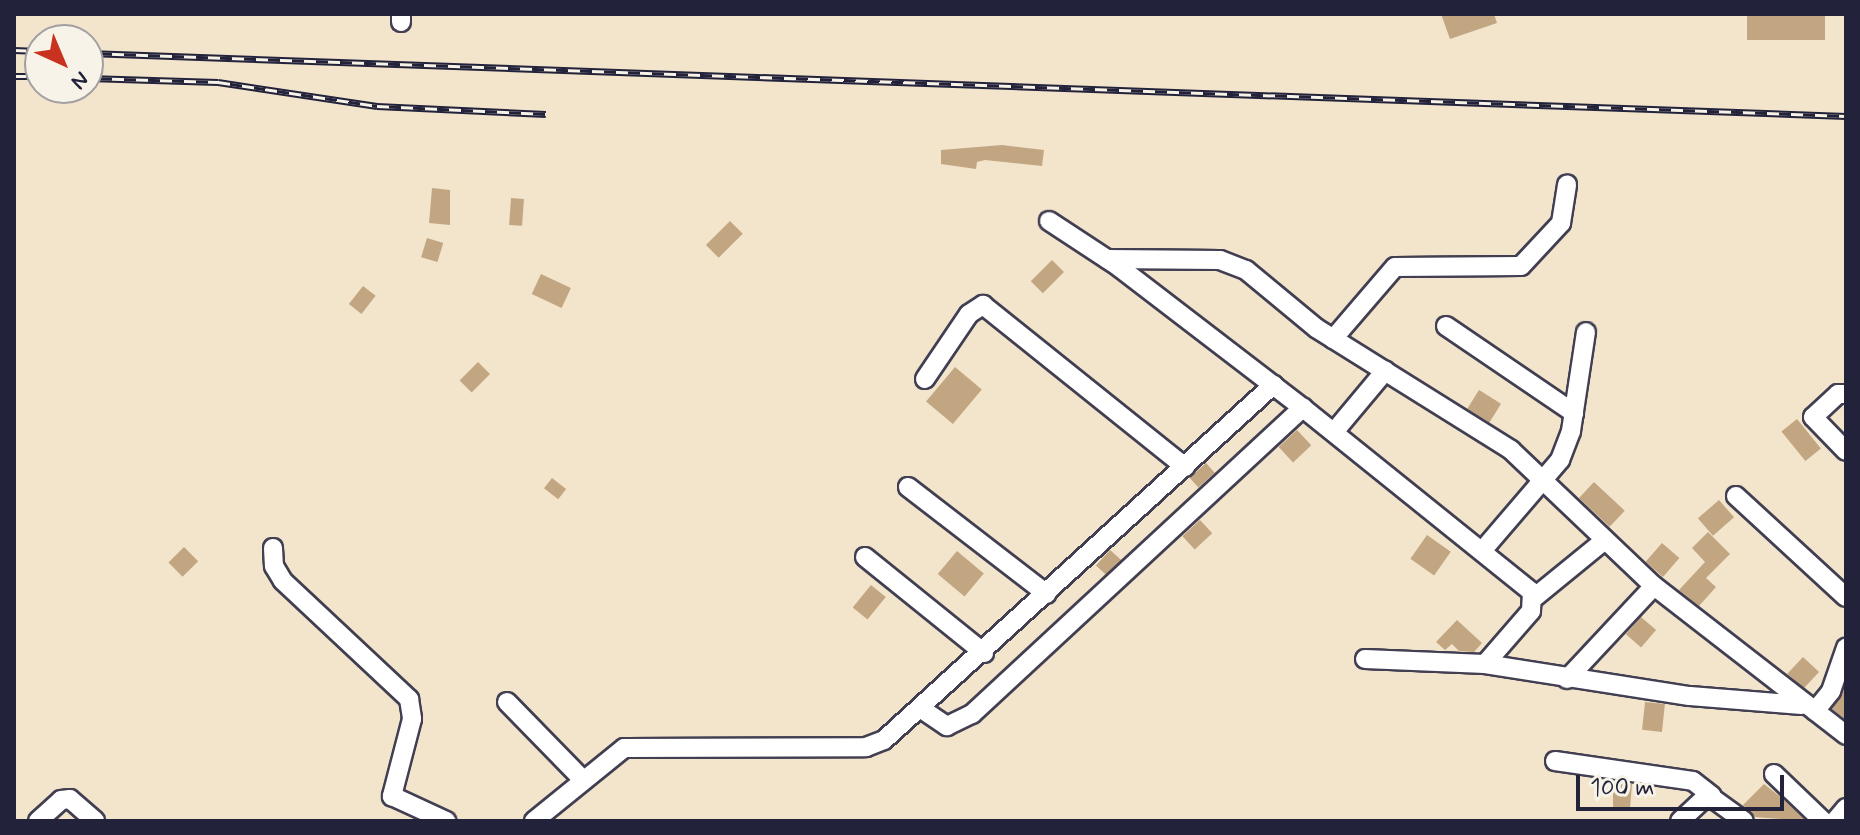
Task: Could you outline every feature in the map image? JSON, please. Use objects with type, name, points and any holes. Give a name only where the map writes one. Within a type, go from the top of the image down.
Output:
[{"type":"street","points":[[1333,339],[1395,267],[1521,266],[1561,223],[1567,184]]},
{"type":"street","points":[[1049,221],[1107,259],[1303,408],[1535,597]]},
{"type":"street","points":[[1107,259],[1134,256],[1234,264],[1333,339],[1511,450],[1654,586],[1761,665],[1808,708],[1846,735]]},
{"type":"street","points":[[925,379],[969,314],[983,305],[1185,467]]},
{"type":"street","points":[[1446,326],[1574,413]]},
{"type":"street","points":[[1482,551],[1560,460],[1574,413],[1586,332]]},
{"type":"street","points":[[1334,432],[1385,371]]},
{"type":"street","points":[[534,821],[616,751],[633,747],[866,747],[902,729],[1273,385]]},
{"type":"street","points":[[1846,394],[1838,394],[1813,417],[1846,451]]},
{"type":"street","points":[[923,710],[947,726],[972,714],[1303,408]]},
{"type":"street","points":[[908,487],[1047,594]]},
{"type":"street","points":[[1736,496],[1846,597]]},
{"type":"street","points":[[1485,664],[1531,611],[1535,597],[1605,540]]},
{"type":"street","points":[[273,548],[274,566],[283,581],[409,699],[412,719],[392,796],[446,821]]},
{"type":"street","points":[[865,557],[984,653]]},
{"type":"street","points":[[1567,679],[1654,586]]},
{"type":"street","points":[[1365,659],[1485,664],[1567,679],[1808,708],[1831,691],[1846,648]]},
{"type":"street","points":[[507,702],[583,780]]},
{"type":"street","points":[[1555,761],[1693,781],[1744,821]]},
{"type":"street","points":[[1774,774],[1823,821]]},
{"type":"street","points":[[1680,821],[1703,796],[1712,796]]},
{"type":"street","points":[[38,821],[61,800],[70,799],[95,821]]},
{"type":"street","points":[[1835,821],[1846,808]]},
{"type":"building","points":[[1441,14],[1494,14],[1497,23],[1450,39]]},
{"type":"building","points":[[1747,14],[1825,14],[1825,40],[1747,40]]},
{"type":"building","points":[[1002,145],[1044,150],[1042,166],[985,160],[977,162],[976,169],[941,164],[941,150]]},
{"type":"building","points":[[432,188],[450,190],[450,225],[429,223]]},
{"type":"building","points":[[511,198],[524,199],[522,226],[509,225]]},
{"type":"building","points":[[730,221],[743,234],[719,258],[706,245]]},
{"type":"building","points":[[427,238],[443,243],[437,262],[421,257]]},
{"type":"building","points":[[1052,260],[1064,272],[1043,293],[1031,281]]},
{"type":"building","points":[[541,274],[571,288],[562,308],[532,294]]},
{"type":"building","points":[[363,286],[376,296],[361,314],[349,304]]},
{"type":"building","points":[[478,362],[490,374],[472,392],[460,380]]},
{"type":"building","points":[[955,367],[982,389],[953,424],[926,401]]},
{"type":"building","points":[[1479,390],[1501,404],[1489,422],[1467,409]]},
{"type":"building","points":[[1797,419],[1821,449],[1805,461],[1781,432]]},
{"type":"building","points":[[1297,430],[1311,445],[1293,462],[1279,447]]},
{"type":"building","points":[[1206,463],[1215,473],[1198,487],[1190,478]]},
{"type":"building","points":[[552,478],[566,489],[558,499],[544,488]]},
{"type":"building","points":[[1594,482],[1625,511],[1610,527],[1579,498]]},
{"type":"building","points":[[1719,500],[1734,517],[1713,536],[1698,518]]},
{"type":"building","points":[[1200,520],[1212,533],[1195,550],[1182,536]]},
{"type":"building","points":[[1708,532],[1730,554],[1706,578],[1716,587],[1699,606],[1679,590],[1705,562],[1692,548]]},
{"type":"building","points":[[1427,535],[1451,552],[1434,575],[1410,559]]},
{"type":"building","points":[[1662,543],[1679,558],[1663,577],[1646,562]]},
{"type":"building","points":[[184,547],[198,561],[183,577],[168,563]]},
{"type":"building","points":[[1110,550],[1121,560],[1107,576],[1096,566]]},
{"type":"building","points":[[957,551],[984,573],[965,596],[938,574]]},
{"type":"building","points":[[871,585],[886,597],[868,619],[853,608]]},
{"type":"building","points":[[1641,617],[1656,630],[1641,647],[1626,634]]},
{"type":"building","points":[[1457,620],[1482,643],[1474,652],[1459,651],[1452,644],[1445,650],[1436,642]]},
{"type":"building","points":[[1803,657],[1819,672],[1803,689],[1787,674]]},
{"type":"building","points":[[1846,684],[1846,720],[1832,709]]},
{"type":"building","points":[[1645,702],[1665,704],[1662,732],[1642,730]]},
{"type":"building","points":[[1613,782],[1632,784],[1630,808],[1613,807]]},
{"type":"building","points":[[1764,784],[1806,821],[1755,817],[1743,805]]},
{"type":"railway","points":[[14,50],[24,50]]},
{"type":"railway","points":[[104,54],[1846,116]]},
{"type":"railway","points":[[14,76],[24,76]]},
{"type":"railway","points":[[104,78],[218,82],[377,106],[546,114]]}]
